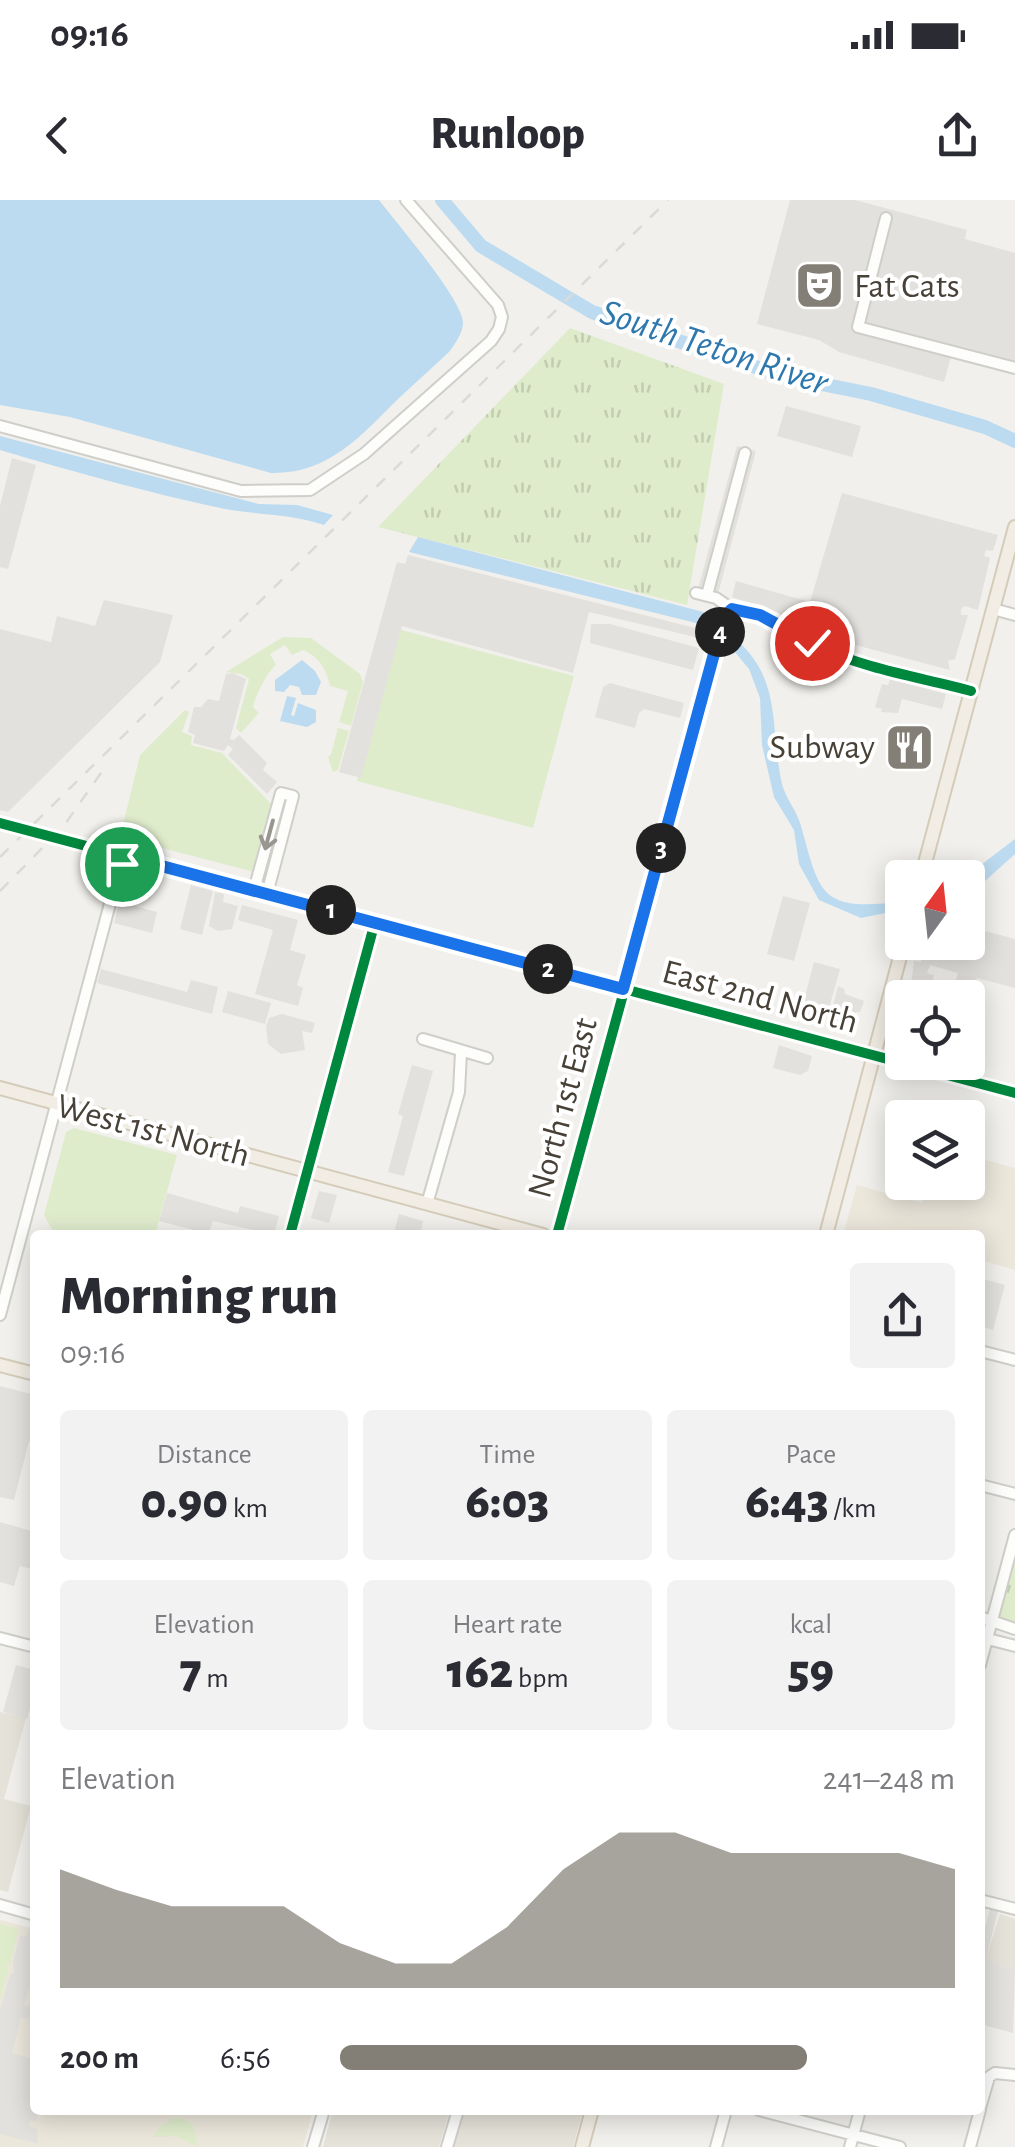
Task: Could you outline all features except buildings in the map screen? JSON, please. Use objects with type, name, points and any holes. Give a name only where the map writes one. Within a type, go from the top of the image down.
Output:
[{"type":"main road","points":[[927,860],[1015,527]]},
{"type":"main road","points":[[827,1230],[899,960]]},
{"type":"main road","name":"West 1st North","points":[[0,1088],[524,1230]]},
{"type":"main road","points":[[0,1365],[30,1373]]},
{"type":"main road","points":[[582,2147],[591,2115]]},
{"type":"street","points":[[0,426],[241,491],[310,490],[328,481],[410,415],[491,342],[499,329],[502,316],[490,294],[406,200]]},
{"type":"street","points":[[886,218],[858,326],[1015,368]]},
{"type":"street","points":[[745,453],[702,594],[732,609],[760,615],[844,656],[971,690]]},
{"type":"street","name":"North 1st East","points":[[558,1230],[724,617],[732,609]]},
{"type":"street","points":[[993,609],[1015,614]]},
{"type":"street","points":[[254,890],[281,793],[294,796],[267,894]]},
{"type":"street","name":"East 2nd North","points":[[0,822],[1015,1093]]},
{"type":"street","points":[[0,1316],[124,856]]},
{"type":"street","points":[[291,1230],[375,922]]},
{"type":"street","points":[[423,1040],[487,1058]]},
{"type":"street","points":[[428,1204],[459,1092],[462,1052]]},
{"type":"street","points":[[985,1352],[1015,1360]]},
{"type":"street","points":[[985,1486],[1015,1494]]},
{"type":"street","points":[[985,1636],[1015,1535]]},
{"type":"street","points":[[985,1619],[1015,1629]]},
{"type":"street","points":[[0,1638],[30,1646]]},
{"type":"street","points":[[985,1638],[1015,1646]]},
{"type":"street","points":[[985,1901],[1015,1909]]},
{"type":"street","points":[[0,1905],[30,1913]]},
{"type":"street","points":[[985,2091],[994,2073],[1015,2076]]},
{"type":"street","points":[[314,2147],[323,2115]]},
{"type":"street","points":[[447,2147],[457,2115]]},
{"type":"street","points":[[716,2147],[725,2115]]},
{"type":"street","points":[[774,2115],[852,2141],[900,2147]]},
{"type":"street","points":[[852,2141],[859,2115]]},
{"type":"street","points":[[970,2147],[978,2115]]},
{"type":"shaded area","points":[[790,200],[855,200],[967,230],[965,239],[1015,253],[1015,375],[951,357],[944,382],[839,352],[819,340],[757,324]]},
{"type":"shaded area","points":[[786,406],[861,426],[852,457],[777,436]]},
{"type":"shaded area","points":[[737,446],[756,451],[718,594],[698,589]]},
{"type":"shaded area","points":[[12,458],[36,465],[8,569],[0,567],[0,506]]},
{"type":"shaded area","points":[[842,493],[998,535],[993,551],[986,550],[984,556],[990,558],[978,610],[964,606],[961,610],[961,615],[968,615],[955,659],[948,661],[950,670],[825,637],[774,611],[732,597],[736,581],[810,602]]},
{"type":"shaded area","points":[[408,555],[707,631],[704,639],[589,612],[573,673],[402,626],[361,778],[339,772],[397,562],[405,564]]},
{"type":"shaded area","points":[[104,600],[173,615],[160,662],[8,812],[0,810],[0,629],[51,642],[57,616],[95,626]]},
{"type":"shaded area","points":[[591,624],[610,624],[699,648],[693,670],[590,643]]},
{"type":"shaded area","points":[[226,674],[246,679],[230,739],[239,735],[267,763],[263,770],[277,782],[267,794],[228,755],[233,749],[228,745],[224,751],[193,743],[195,735],[188,732],[194,707],[201,707],[208,699],[219,701]]},
{"type":"shaded area","points":[[890,679],[946,694],[942,709],[902,699],[898,713],[881,712],[875,707],[882,684],[888,685]]},
{"type":"shaded area","points":[[610,683],[684,703],[680,718],[644,709],[635,728],[595,717],[603,687]]},
{"type":"shaded area","points":[[191,885],[213,891],[202,935],[180,929]]},
{"type":"shaded area","points":[[215,892],[224,894],[223,902],[238,906],[232,929],[218,931],[209,926]]},
{"type":"shaded area","points":[[783,896],[810,903],[794,961],[767,954]]},
{"type":"shaded area","points":[[119,902],[157,912],[152,933],[114,923]]},
{"type":"shaded area","points":[[242,905],[298,920],[290,950],[306,955],[297,985],[303,988],[298,1006],[255,994],[273,930],[238,920]]},
{"type":"shaded area","points":[[985,931],[1015,939],[1015,988],[977,978],[956,980],[958,973],[930,965],[927,973],[934,975],[933,980],[911,980],[914,961],[985,960]]},
{"type":"shaded area","points":[[814,962],[840,969],[824,1026],[799,1019]]},
{"type":"shaded area","points":[[101,969],[187,992],[191,980],[218,987],[212,1014],[97,983]]},
{"type":"shaded area","points":[[838,986],[845,994],[864,1001],[850,1032],[828,1026]]},
{"type":"shaded area","points":[[228,991],[271,1003],[265,1024],[222,1012]]},
{"type":"shaded area","points":[[282,1014],[315,1023],[312,1033],[302,1031],[305,1050],[281,1054],[268,1044],[269,1018]]},
{"type":"shaded area","points":[[779,1045],[812,1056],[808,1071],[800,1075],[773,1068]]},
{"type":"shaded area","points":[[412,1065],[433,1071],[404,1176],[388,1172]]},
{"type":"shaded area","points":[[985,1160],[1015,1168],[1015,1270],[985,1261],[985,1230],[844,1230],[857,1185],[885,1193],[885,1200],[985,1200]]},
{"type":"shaded area","points":[[319,1191],[337,1195],[329,1223],[311,1218]]},
{"type":"shaded area","points":[[167,1193],[238,1213],[240,1206],[279,1216],[275,1230],[252,1230],[213,1221],[210,1230],[194,1230],[159,1221]]},
{"type":"shaded area","points":[[399,1214],[423,1221],[421,1230],[395,1230]]},
{"type":"shaded area","points":[[985,1279],[1005,1285],[993,1330],[985,1328]]},
{"type":"shaded area","points":[[0,1386],[30,1394],[30,1441],[14,1500],[0,1497]]},
{"type":"shaded area","points":[[0,1522],[30,1531],[30,1569],[20,1566],[14,1586],[0,1582]]},
{"type":"shaded area","points":[[16,1665],[30,1669],[27,1719],[3,1712]]},
{"type":"shaded area","points":[[0,1712],[26,1718],[4,1799],[30,1806],[30,1810],[8,1892],[0,1890]]},
{"type":"shaded area","points":[[990,1909],[998,1911],[987,1955],[991,1962],[1015,1969],[1013,2033],[985,2025],[985,1928]]},
{"type":"shaded area","points":[[1000,1914],[1015,1919],[1015,1969],[991,1962],[987,1955]]},
{"type":"shaded area","points":[[0,1920],[30,1928],[30,2115],[312,2115],[303,2147],[0,2147]]},
{"type":"shaded area","points":[[30,1930],[30,1983],[24,2005],[30,2006],[30,2013],[28,2019],[21,2018],[12,2053],[30,2058],[30,2115],[38,2115],[29,2126],[37,2129],[38,2144],[0,2134],[0,2010],[10,1974],[14,1972],[20,1936],[26,1937]]},
{"type":"shaded area","points":[[332,2115],[449,2115],[439,2147],[323,2147]]},
{"type":"shaded area","points":[[463,2115],[582,2115],[573,2147],[454,2147]]},
{"type":"green space","points":[[570,328],[724,384],[687,605],[378,527]]},
{"type":"green space","points":[[398,629],[574,676],[533,828],[357,781]]},
{"type":"green space","points":[[283,637],[311,638],[360,674],[363,682],[351,726],[339,722],[348,691],[330,686],[314,656],[303,650],[292,655],[285,645],[270,654],[276,665],[254,703],[259,713],[241,733],[236,728],[249,679],[226,672]]},
{"type":"green space","points":[[185,710],[189,712],[182,732],[192,736],[191,745],[222,753],[272,805],[254,872],[120,837],[140,755]]},
{"type":"green space","points":[[338,728],[349,731],[338,770],[333,772],[328,757]]},
{"type":"green space","points":[[74,1128],[177,1155],[156,1230],[52,1230],[44,1215],[66,1132]]},
{"type":"green space","points":[[1015,1536],[1015,1629],[992,1622]]},
{"type":"green space","points":[[0,1923],[18,1930],[0,2000]]},
{"type":"green space","points":[[174,2118],[193,2125],[198,2147],[176,2136],[153,2137]]},
{"type":"water","points":[[0,200],[379,200],[442,281],[461,313],[462,328],[449,352],[356,440],[326,460],[291,472],[271,473],[70,417],[0,405]]},
{"type":"water","points":[[0,436],[259,504],[297,505],[333,515],[324,525],[168,496],[0,450]]},
{"type":"water","points":[[418,537],[711,614],[708,626],[409,552]]},
{"type":"water","points":[[732,636],[749,652],[767,686],[782,784],[819,882],[838,900],[885,903],[885,913],[861,918],[819,900],[799,864],[794,830],[774,797],[762,745],[760,698],[749,669],[730,646]]},
{"type":"water","points":[[302,660],[321,682],[316,695],[302,695],[299,687],[290,685],[284,692],[275,691],[275,680]]},
{"type":"water","points":[[287,696],[296,698],[291,715],[294,716],[298,703],[316,710],[316,722],[307,727],[280,721]]},
{"type":"water","points":[[1015,839],[1015,854],[985,881],[985,862]]},
{"type":"waterway","name":"South Teton River","points":[[442,200],[481,246],[592,312],[782,376],[871,394],[985,427],[1015,441]]},
{"type":"railway","points":[[0,857],[668,200]]},
{"type":"railway","points":[[0,891],[63,827],[101,773]]},
{"type":"cycle path","points":[[558,1230],[728,612],[752,612],[837,655],[971,691]]},
{"type":"cycle path","points":[[0,823],[1015,1093]]},
{"type":"cycle path","points":[[291,1230],[375,922]]},
{"type":"place","name":"Fat Cats","points":[[819,286]]},
{"type":"place","name":"Subway","points":[[910,747]]},
{"type":"route","points":[[122,864],[124,856],[623,989],[724,617],[732,609],[750,612],[812,643]]}]
